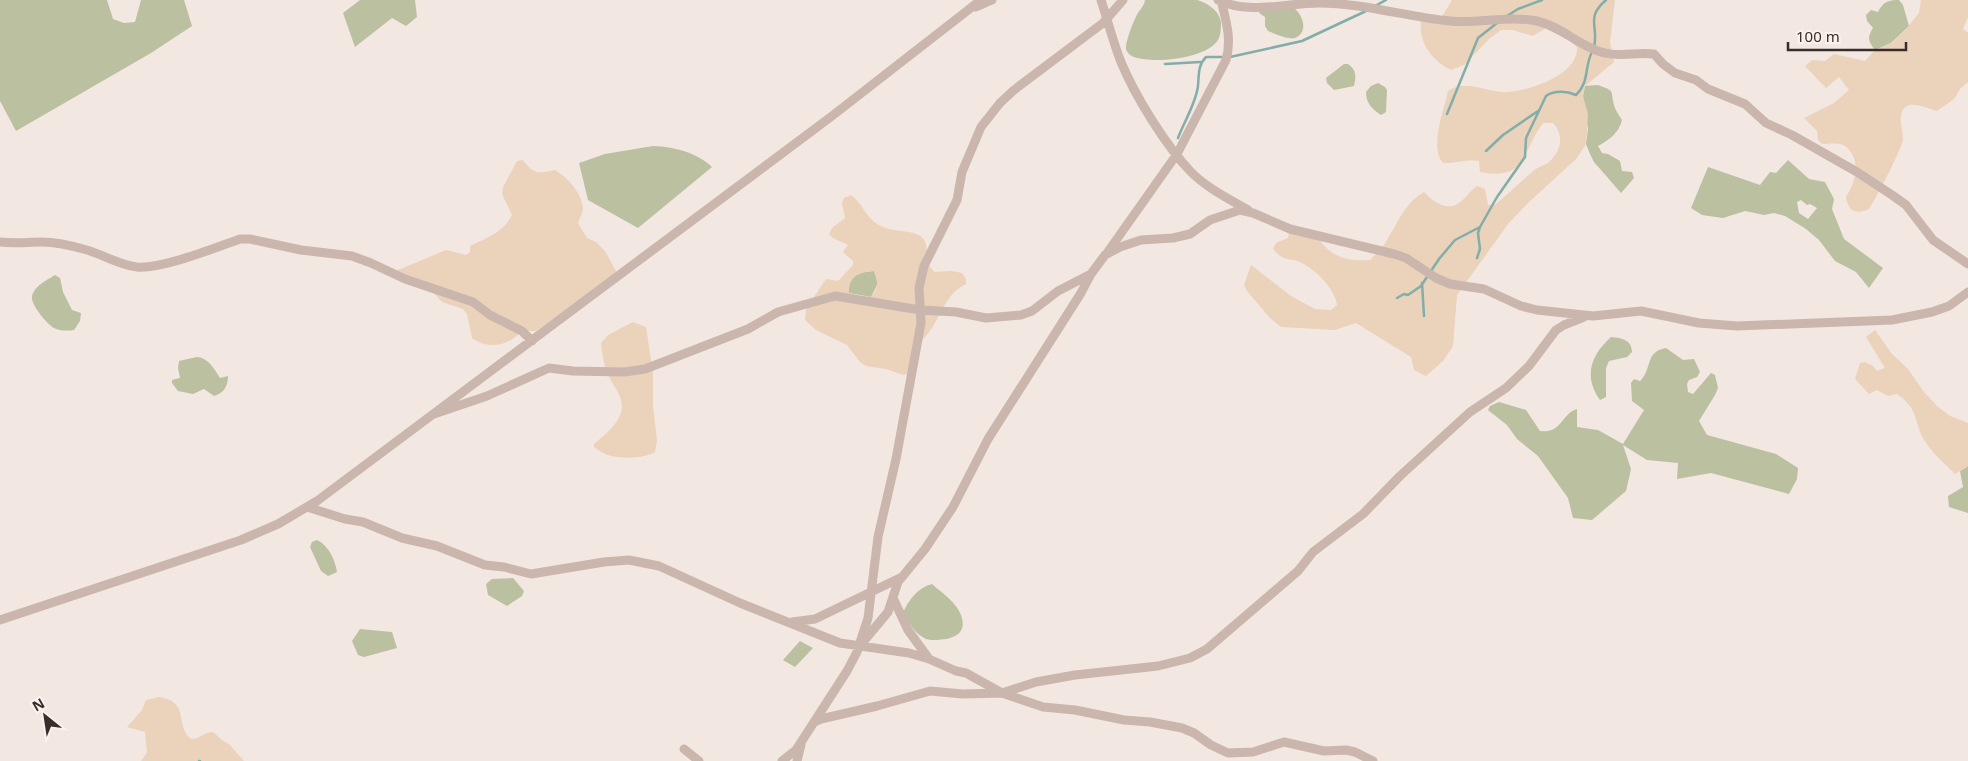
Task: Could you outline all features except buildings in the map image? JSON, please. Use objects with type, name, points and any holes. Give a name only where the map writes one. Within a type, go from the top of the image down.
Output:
[{"type":"street","points":[[0,620],[201,555],[278,524],[307,507],[352,477],[839,111],[981,0]]},
{"type":"street","points":[[966,12],[992,0]]},
{"type":"street","points":[[1101,0],[1121,62],[1136,92],[1158,128],[1192,172],[1215,190],[1253,213],[1290,229],[1406,258],[1436,278],[1450,284],[1484,289],[1521,306],[1537,310],[1587,316],[1641,311],[1699,323],[1737,326],[1892,320],[1932,312],[1949,306],[1968,292]]},
{"type":"street","points":[[782,761],[791,755],[801,742],[847,671],[859,647],[868,618],[878,537],[896,459],[921,323],[919,288],[924,266],[957,200],[962,172],[981,127],[1000,103],[1014,90],[1079,43],[1107,19],[1123,0]]},
{"type":"street","points":[[859,647],[888,612],[898,582],[925,549],[953,507],[988,439],[1081,294],[1091,274],[1177,154],[1226,60],[1230,47],[1220,1],[1248,7],[1320,3],[1382,10],[1453,22],[1520,18],[1558,28],[1593,49],[1606,54],[1654,54],[1675,73],[1696,80],[1708,89],[1745,104],[1766,123],[1792,135],[1857,172],[1892,195],[1906,205],[1933,240],[1968,264]]},
{"type":"street","points":[[1105,255],[1120,247],[1141,240],[1173,238],[1190,234],[1210,220],[1226,213],[1240,210],[1253,213]]},
{"type":"street","points":[[0,242],[61,244],[88,250],[123,264],[137,267],[167,263],[240,240],[250,239],[301,250],[352,256],[405,279],[472,302],[490,315],[522,331],[532,341]]},
{"type":"street","points":[[434,414],[487,396],[549,368],[573,371],[624,372],[645,369],[748,329],[778,312],[835,296],[920,310],[956,312],[986,318],[1021,315],[1032,311],[1058,291],[1091,274]]},
{"type":"street","points":[[814,722],[930,691],[963,694],[1002,693],[1036,682],[1076,675],[1158,666],[1190,658],[1208,649],[1298,571],[1313,552],[1363,514],[1400,476],[1470,412],[1506,388],[1529,366],[1556,330],[1587,316]]},
{"type":"street","points":[[307,507],[329,515],[363,522],[402,538],[436,546],[485,565],[504,567],[531,574],[604,562],[628,560],[648,563],[659,566],[740,603],[840,643],[908,653],[930,659],[956,671],[966,673],[1002,693],[1043,707],[1075,710],[1124,720],[1150,722],[1182,728],[1228,753],[1253,752],[1284,742],[1324,751],[1346,750],[1355,752],[1373,761]]},
{"type":"street","points":[[789,622],[815,619],[902,577]]},
{"type":"street","points":[[893,598],[908,630],[930,659]]},
{"type":"street","points":[[797,761],[801,742]]},
{"type":"street","points":[[684,749],[699,761]]},
{"type":"green space","points":[[0,0],[107,0],[113,19],[124,23],[135,22],[141,0],[184,0],[192,26],[151,53],[16,131],[0,101]]},
{"type":"green space","points":[[360,0],[415,0],[417,17],[406,26],[392,18],[355,47],[343,13]]},
{"type":"green space","points":[[1145,0],[1197,0],[1205,3],[1220,18],[1221,29],[1218,40],[1203,52],[1191,56],[1154,60],[1132,56],[1126,49],[1127,42],[1134,20]]},
{"type":"green space","points":[[1899,0],[1903,5],[1909,26],[1891,43],[1875,50],[1869,39],[1873,28],[1867,21],[1866,15],[1871,10],[1878,12],[1886,2]]},
{"type":"green space","points":[[1294,8],[1300,15],[1303,23],[1302,32],[1295,38],[1285,37],[1268,31],[1265,26],[1265,17],[1259,13],[1260,10]]},
{"type":"green space","points":[[1344,64],[1351,66],[1354,71],[1354,86],[1334,90],[1327,83],[1326,78]]},
{"type":"green space","points":[[1378,83],[1387,90],[1386,112],[1381,115],[1370,105],[1366,96],[1366,92],[1371,86]]},
{"type":"green space","points":[[1598,85],[1611,92],[1616,111],[1622,120],[1619,129],[1613,136],[1598,146],[1602,153],[1608,154],[1620,161],[1622,171],[1632,172],[1634,178],[1621,193],[1594,162],[1586,144],[1588,129],[1583,96],[1585,86]]},
{"type":"green space","points":[[653,146],[684,151],[712,167],[638,228],[588,200],[579,163],[605,154]]},
{"type":"green space","points":[[1788,160],[1809,179],[1825,182],[1834,199],[1832,209],[1844,239],[1883,268],[1869,288],[1856,272],[1835,261],[1819,240],[1785,216],[1774,213],[1764,215],[1745,211],[1723,218],[1702,215],[1691,208],[1708,167],[1760,185],[1770,172],[1776,173]],"holes":[[[1801,200],[1807,205],[1810,204],[1817,208],[1808,219],[1799,213],[1797,202]]]},
{"type":"green space","points":[[874,271],[878,283],[871,297],[849,293],[850,283],[856,276],[864,272]]},
{"type":"green space","points":[[55,275],[60,278],[63,292],[72,310],[81,313],[80,321],[74,330],[66,331],[51,326],[40,314],[32,300],[35,289]]},
{"type":"green space","points":[[1611,337],[1628,342],[1632,352],[1627,357],[1609,361],[1606,368],[1606,397],[1600,400],[1592,383],[1592,366],[1598,351]]},
{"type":"green space","points":[[1666,348],[1683,360],[1694,359],[1700,372],[1697,377],[1689,380],[1687,384],[1688,392],[1693,394],[1711,373],[1715,375],[1718,388],[1699,421],[1707,435],[1776,454],[1798,468],[1797,479],[1789,494],[1711,473],[1677,479],[1678,463],[1647,460],[1623,445],[1631,469],[1626,491],[1592,520],[1573,518],[1568,498],[1538,456],[1517,439],[1507,425],[1488,410],[1490,406],[1499,402],[1526,410],[1540,431],[1553,430],[1577,409],[1577,427],[1598,430],[1623,444],[1644,410],[1632,401],[1631,383],[1634,379],[1640,381],[1644,376],[1654,353]]},
{"type":"green space","points":[[197,357],[205,359],[220,378],[228,376],[223,391],[214,396],[204,389],[193,394],[178,391],[172,380],[180,378],[179,361]]},
{"type":"green space","points":[[1968,466],[1968,513],[1949,507],[1948,496],[1963,487],[1960,471]]},
{"type":"green space","points":[[317,540],[330,553],[335,562],[337,572],[328,576],[321,571],[310,547],[312,542]]},
{"type":"green space","points":[[513,578],[524,591],[522,596],[507,606],[488,595],[486,584],[492,579]]},
{"type":"green space","points":[[932,584],[952,602],[961,615],[962,627],[957,635],[953,637],[937,640],[926,639],[915,631],[903,613],[915,595],[923,588]]},
{"type":"green space","points":[[360,629],[392,632],[397,648],[364,657],[358,655],[352,641]]},
{"type":"green space","points":[[800,641],[813,648],[795,667],[783,660]]},
{"type":"sand","points":[[1452,0],[1615,0],[1610,42],[1614,62],[1585,86],[1583,96],[1588,114],[1586,144],[1577,158],[1508,224],[1457,295],[1453,346],[1443,361],[1426,376],[1414,370],[1411,357],[1356,323],[1335,330],[1281,327],[1270,318],[1244,285],[1251,265],[1291,296],[1315,309],[1331,310],[1337,305],[1332,292],[1323,279],[1304,264],[1286,259],[1273,249],[1276,243],[1288,238],[1290,229],[1316,235],[1332,253],[1346,259],[1370,260],[1384,245],[1411,202],[1424,192],[1435,202],[1450,206],[1459,203],[1477,186],[1485,189],[1488,205],[1496,204],[1533,171],[1548,163],[1556,154],[1560,144],[1557,128],[1553,123],[1543,123],[1521,162],[1507,172],[1496,174],[1480,172],[1479,161],[1475,160],[1443,163],[1437,148],[1437,138],[1448,91],[1455,87],[1470,86],[1509,92],[1541,84],[1562,73],[1570,65],[1576,57],[1577,47],[1569,40],[1546,28],[1533,36],[1513,30],[1501,30],[1489,39],[1464,65],[1451,70],[1437,60],[1427,49],[1422,36],[1421,19],[1440,20]]},
{"type":"sand","points":[[1921,0],[1968,0],[1968,17],[1963,29],[1968,33],[1968,82],[1960,89],[1954,99],[1937,111],[1914,105],[1907,106],[1904,109],[1901,117],[1903,139],[1899,152],[1869,209],[1857,212],[1851,209],[1846,197],[1855,178],[1854,157],[1843,145],[1822,144],[1818,140],[1817,131],[1804,118],[1834,103],[1849,90],[1839,77],[1826,88],[1805,66],[1812,60],[1825,61],[1834,54],[1865,61],[1875,50],[1892,43],[1906,29],[1919,13]]},
{"type":"sand","points":[[523,160],[536,172],[555,170],[573,186],[580,196],[583,208],[578,223],[587,238],[596,242],[605,251],[617,273],[536,331],[522,331],[511,340],[498,345],[485,344],[472,338],[467,314],[463,309],[442,302],[428,287],[391,273],[446,250],[466,255],[470,252],[470,246],[504,226],[512,215],[502,194],[503,187],[517,161]]},
{"type":"sand","points":[[851,195],[877,224],[886,228],[919,235],[924,240],[927,248],[926,261],[934,272],[952,271],[962,273],[966,279],[966,284],[957,289],[951,296],[931,330],[917,344],[912,373],[903,375],[886,369],[866,366],[860,362],[847,345],[816,330],[805,320],[806,309],[826,279],[838,281],[853,265],[853,261],[843,252],[848,245],[829,234],[832,228],[845,218],[842,203],[844,198]],"holes":[[[874,271],[877,287],[871,297],[849,293],[850,283],[856,276],[864,272]]]},
{"type":"sand","points":[[633,322],[646,327],[653,373],[653,406],[657,440],[655,452],[632,458],[603,453],[594,447],[594,444],[618,420],[622,407],[619,394],[606,369],[601,343],[608,335]]},
{"type":"sand","points":[[1875,330],[1892,354],[1908,369],[1924,392],[1937,406],[1950,416],[1968,423],[1968,466],[1955,474],[1926,443],[1912,409],[1904,399],[1897,394],[1888,396],[1877,390],[1869,394],[1855,379],[1860,363],[1865,362],[1873,366],[1877,371],[1885,368],[1866,337]]},
{"type":"sand","points":[[159,697],[169,700],[179,709],[183,727],[191,739],[213,732],[230,745],[244,761],[141,761],[147,753],[145,732],[127,727],[142,710],[146,700]]},
{"type":"waterway","points":[[1375,6],[1386,0]]},
{"type":"waterway","points":[[1507,16],[1518,9],[1542,0]]},
{"type":"waterway","points":[[1594,47],[1594,17],[1606,0]]},
{"type":"waterway","points":[[1230,57],[1302,41],[1366,11]]},
{"type":"waterway","points":[[1447,114],[1478,38],[1497,23]]},
{"type":"waterway","points":[[1477,258],[1480,249],[1478,233],[1480,227],[1497,197],[1525,157],[1526,138],[1546,96],[1561,92],[1576,95],[1585,79],[1592,52]]},
{"type":"waterway","points":[[1178,138],[1195,99],[1199,70],[1202,63],[1206,57],[1225,57]]},
{"type":"waterway","points":[[1165,64],[1200,62]]},
{"type":"waterway","points":[[1486,151],[1503,135],[1538,111]]},
{"type":"waterway","points":[[1397,298],[1404,294],[1408,295],[1421,286],[1439,259],[1455,240],[1480,227]]},
{"type":"waterway","points":[[1422,283],[1424,316]]}]
